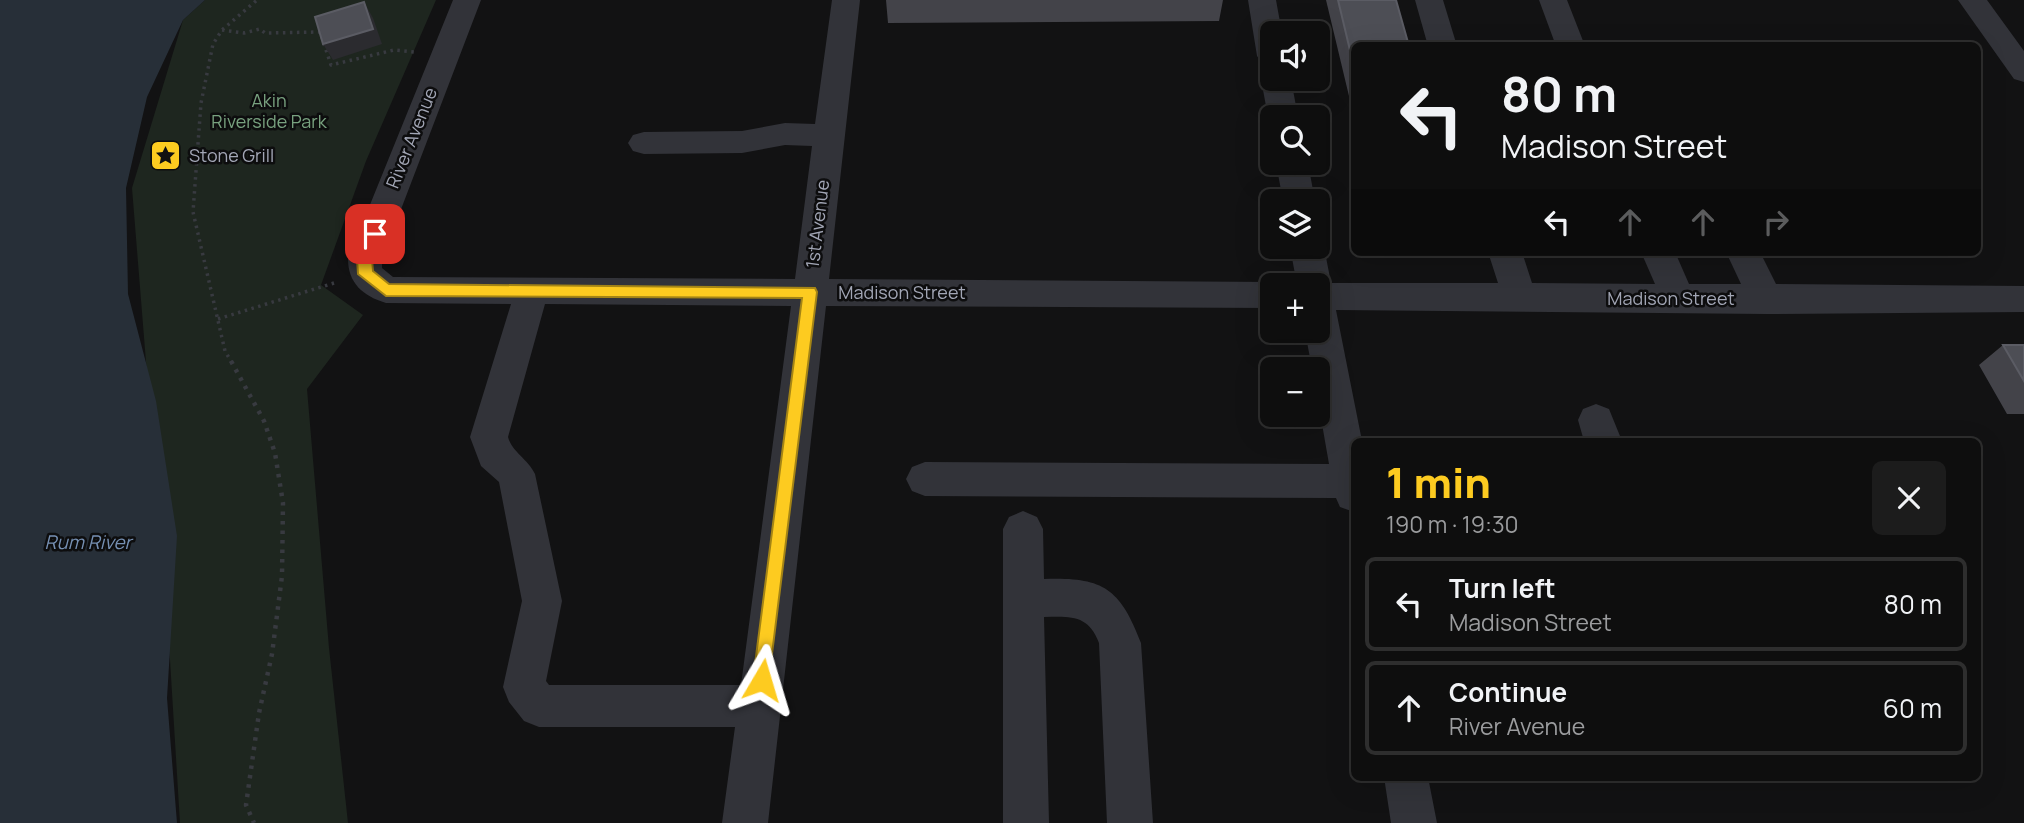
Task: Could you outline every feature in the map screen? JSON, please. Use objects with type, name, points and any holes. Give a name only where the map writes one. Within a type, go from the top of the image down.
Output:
[{"type":"street","name":"River Avenue","points":[[366,274],[365,259],[467,0]]},
{"type":"street","name":"1st Avenue","points":[[745,823],[846,0]]},
{"type":"street","points":[[1262,0],[1266,21]]},
{"type":"street","points":[[1429,0],[1442,42]]},
{"type":"street","points":[[1553,0],[1569,42]]},
{"type":"street","points":[[1972,0],[2024,72]]},
{"type":"street","points":[[645,143],[742,142],[785,134],[829,136]]},
{"type":"street","points":[[1506,256],[1519,298]]},
{"type":"street","points":[[1660,256],[1678,299]]},
{"type":"street","points":[[1745,256],[1766,300]]},
{"type":"street","points":[[366,274],[386,290],[532,290],[489,437],[494,455],[516,474],[542,601],[524,687],[539,706],[758,706]]},
{"type":"street","name":"Madison Street","points":[[532,290],[1260,295]]},
{"type":"street","name":"Madison Street","points":[[1330,296],[2024,299]]},
{"type":"street","points":[[1325,343],[1351,478]]},
{"type":"street","points":[[925,478],[1351,488]]},
{"type":"street","points":[[1023,529],[1026,823]]},
{"type":"street","points":[[1024,598],[1089,599],[1106,610],[1115,626],[1120,643],[1130,823]]},
{"type":"street","points":[[1407,781],[1414,823]]},
{"type":"path","points":[[254,823],[246,805],[279,602],[283,503],[275,453],[264,421],[225,351],[193,212],[201,103],[214,44],[222,30],[257,0]]},
{"type":"path","points":[[222,30],[244,33],[260,29],[265,33],[320,32],[331,65],[394,50],[446,54]]},
{"type":"path","points":[[218,320],[366,274]]},
{"type":"green space","name":"Akin Riverside Park","points":[[205,0],[436,0],[366,161],[321,285],[363,315],[307,389],[329,648],[348,823],[180,823],[170,660],[132,188],[183,20]]},
{"type":"water","name":"Rum River","points":[[0,0],[205,0],[183,20],[147,97],[126,188],[128,294],[156,401],[177,536],[167,698],[177,823],[0,823]]},
{"type":"building","points":[[1338,0],[1396,0],[1408,42],[1351,42],[1351,54]]},
{"type":"building","points":[[364,2],[373,29],[323,44],[315,17]]},
{"type":"building","points":[[2003,345],[2024,345],[2024,381]]},
{"type":"place","name":"Stone Grill","points":[[166,156]]},
{"type":"route","points":[[375,234],[365,259],[366,274],[386,290],[810,292],[762,680]]}]
